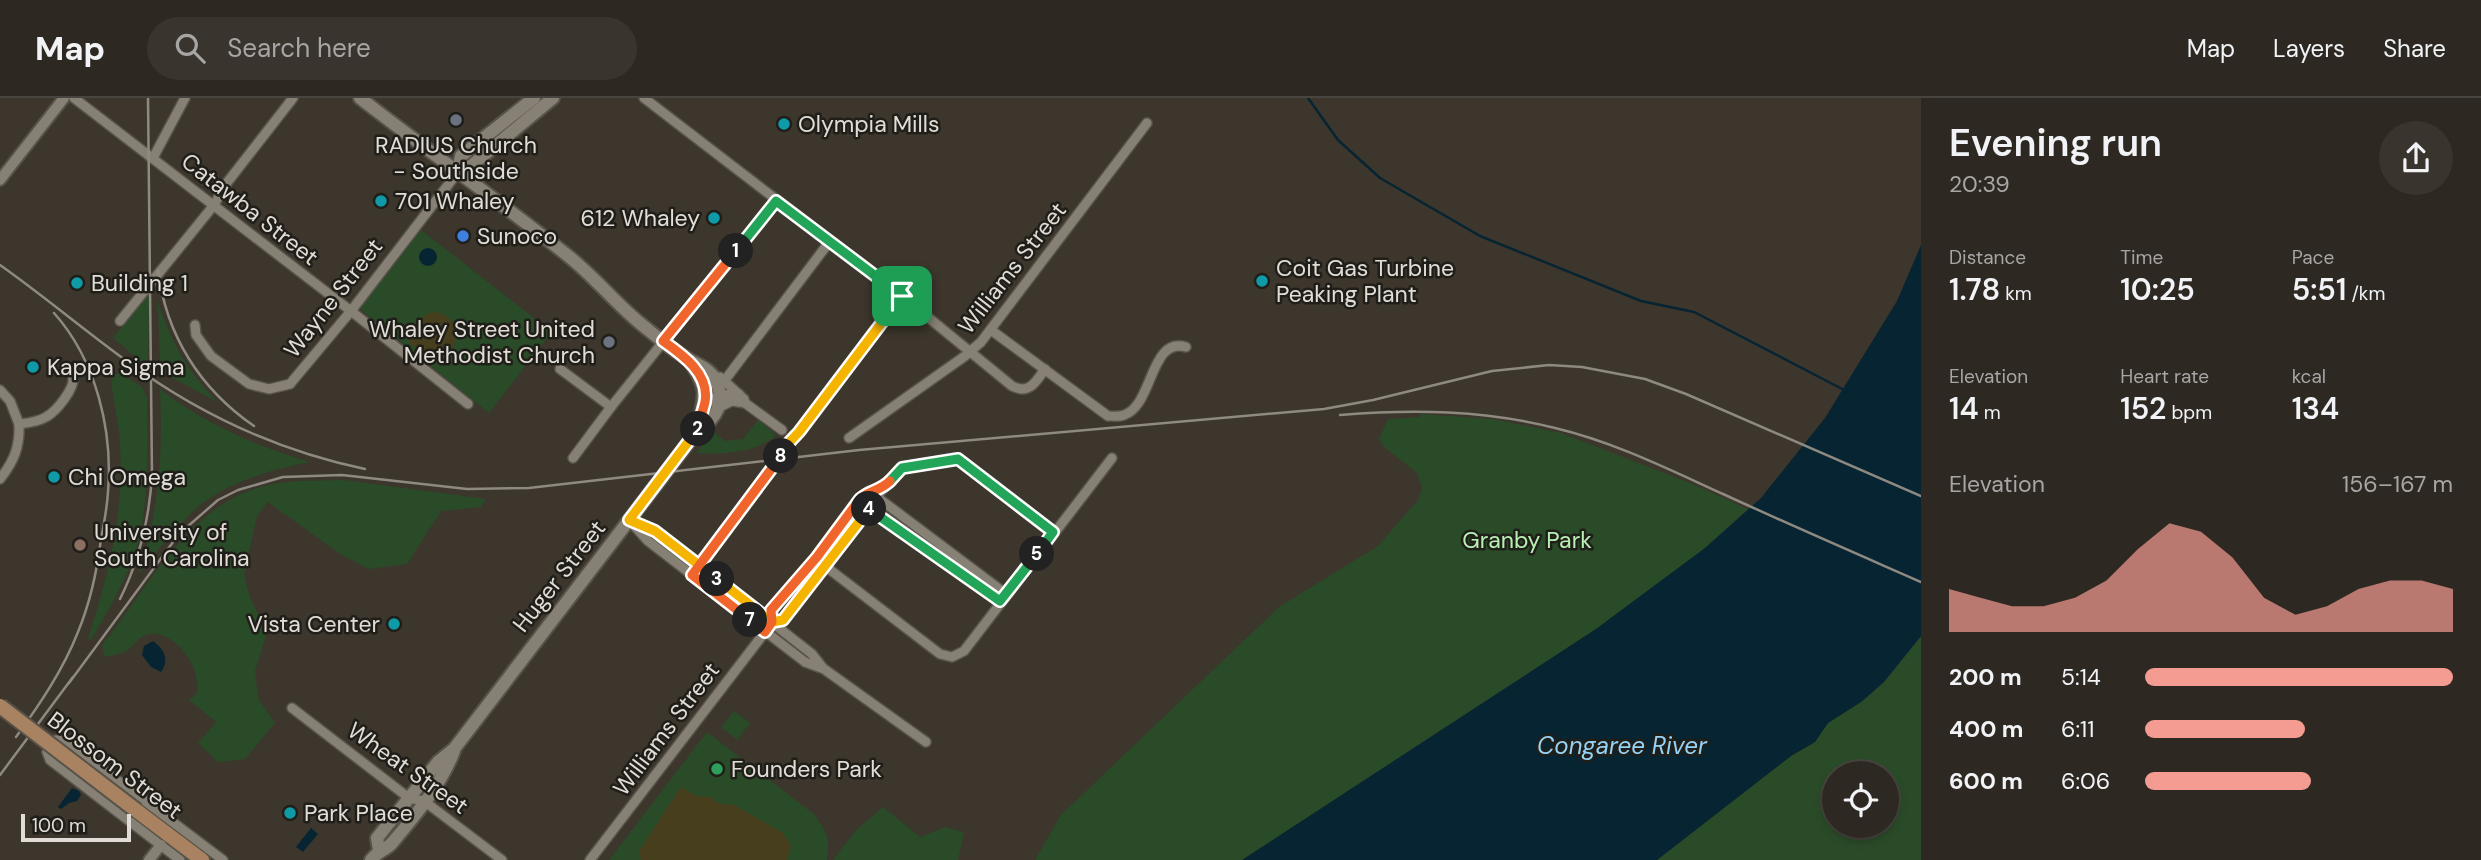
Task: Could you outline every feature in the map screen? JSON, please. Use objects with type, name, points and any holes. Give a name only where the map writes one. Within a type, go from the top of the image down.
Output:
[{"type":"main road","points":[[360,98],[570,257],[631,315],[663,341],[709,371],[716,380],[719,402]]},
{"type":"main road","name":"Wayne Street","points":[[458,172],[461,156],[534,98]]},
{"type":"main road","name":"Wayne Street","points":[[458,172],[472,165],[553,98]]},
{"type":"main road","points":[[690,360],[704,388],[704,406],[698,430]]},
{"type":"main road","name":"Huger Street","points":[[375,855],[377,838],[438,762],[454,749],[698,430],[710,422],[719,402]]},
{"type":"main road","name":"Blossom Street","points":[[0,706],[202,860]]},
{"type":"main road","name":"Huger Street","points":[[375,855],[389,847],[447,770],[454,749]]},
{"type":"street","points":[[0,180],[64,98]]},
{"type":"street","name":"Catawba Street","points":[[74,98],[468,404]]},
{"type":"street","points":[[153,158],[185,98]]},
{"type":"street","points":[[120,321],[214,205],[226,184],[293,98]]},
{"type":"street","points":[[644,98],[1021,390],[1027,390],[1034,385],[1045,369]]},
{"type":"street","name":"Williams Street","points":[[849,438],[970,352],[990,330],[1147,123]]},
{"type":"street","name":"Wayne Street","points":[[195,325],[196,335],[211,356],[249,384],[269,389],[290,384],[351,311],[458,172]]},
{"type":"street","points":[[573,458],[776,201]]},
{"type":"street","points":[[725,380],[830,241]]},
{"type":"street","points":[[692,575],[782,455],[787,453],[799,437],[799,432],[902,296]]},
{"type":"street","points":[[990,330],[1108,416],[1126,415],[1145,390],[1163,353],[1178,344],[1186,346]]},
{"type":"street","points":[[560,369],[611,407]]},
{"type":"street","points":[[709,371],[725,380],[742,399],[782,430]]},
{"type":"street","points":[[19,424],[38,421],[49,415],[73,384],[73,377]]},
{"type":"street","points":[[0,390],[9,401],[19,424],[17,453],[0,478]]},
{"type":"street","points":[[704,406],[742,399]]},
{"type":"street","points":[[825,566],[940,654],[952,657],[964,651],[1112,458]]},
{"type":"street","points":[[1003,597],[876,492],[902,468],[958,459],[1053,532]]},
{"type":"street","name":"Williams Street","points":[[590,860],[765,632],[772,622],[771,610],[817,557],[860,499],[876,492]]},
{"type":"street","name":"Williams Street","points":[[772,622],[783,620],[870,507],[876,492]]},
{"type":"street","points":[[860,499],[1003,597]]},
{"type":"street","points":[[629,520],[655,531],[813,654],[824,669]]},
{"type":"street","points":[[629,520],[648,541],[805,662],[824,669],[926,742]]},
{"type":"street","name":"Wheat Street","points":[[292,708],[409,798],[424,800],[502,860]]},
{"type":"street","points":[[180,860],[50,760],[47,752],[56,740],[65,740],[223,860]]},
{"type":"street","points":[[149,860],[160,845]]},
{"type":"green space","points":[[421,230],[552,332],[489,413],[360,309]]},
{"type":"green space","points":[[149,293],[148,367],[113,338]]},
{"type":"green space","points":[[158,302],[182,357],[219,403],[169,376],[160,368]]},
{"type":"green space","points":[[120,373],[142,387],[147,398],[144,508],[138,543],[129,569],[91,640],[88,639],[108,567],[120,495],[120,444],[111,375]]},
{"type":"green space","points":[[160,389],[194,413],[232,433],[310,462],[253,477],[212,497],[183,521],[139,574],[151,528],[158,483]]},
{"type":"green space","name":"Granby Park","points":[[1420,414],[1492,419],[1561,433],[1690,483],[1748,509],[1705,548],[1596,629],[1242,860],[1035,860],[1061,815],[1279,607],[1378,546],[1418,500],[1422,488],[1417,473],[1384,447],[1379,439],[1388,419],[1420,417]]},
{"type":"green space","points":[[758,420],[776,435],[749,449],[716,454],[696,453],[713,431],[725,441],[743,439]]},
{"type":"green space","points":[[343,480],[486,499],[481,507],[441,511],[407,564],[369,569],[340,554],[268,502],[257,516],[244,574],[250,598],[267,632],[255,671],[258,698],[275,723],[245,759],[218,762],[198,743],[216,722],[189,700],[197,693],[196,676],[190,660],[178,645],[163,635],[154,634],[139,639],[124,652],[104,657],[102,645],[177,546],[198,523],[222,505],[248,491],[279,483]]},
{"type":"green space","points":[[1921,636],[1921,860],[1657,860],[1791,756],[1815,742],[1828,723],[1861,702],[1884,682]]},
{"type":"green space","points":[[734,711],[750,723],[737,740],[721,727]]},
{"type":"green space","name":"Founders Park","points":[[707,732],[815,815],[827,836],[827,860],[609,860]]},
{"type":"green space","points":[[883,807],[920,837],[945,827],[964,832],[958,860],[833,860],[856,830]]},
{"type":"sand","points":[[434,312],[450,319],[457,335],[453,347],[436,359],[409,343],[409,334],[425,315]]},
{"type":"sand","points":[[681,787],[696,796],[711,797],[719,804],[734,805],[783,833],[791,846],[787,860],[641,860],[639,851]]},
{"type":"water","name":"Congaree River","points":[[1921,245],[1921,636],[1884,682],[1861,702],[1828,723],[1815,742],[1791,756],[1657,860],[1242,860],[1596,629],[1705,548],[1761,498],[1825,418],[1897,301]]},
{"type":"water","points":[[428,248],[434,251],[437,257],[434,263],[428,266],[422,263],[419,257],[422,251]]},
{"type":"water","points":[[153,641],[164,655],[165,663],[161,672],[151,667],[142,655],[144,646]]},
{"type":"water","points":[[72,788],[81,795],[77,801],[61,809],[58,807]]},
{"type":"water","points":[[311,828],[318,834],[303,852],[296,847]]},
{"type":"waterway","points":[[1308,98],[1338,140],[1380,178],[1480,236],[1641,301],[1694,312],[1846,391]]},
{"type":"railway","points":[[120,599],[142,539],[152,476],[148,98]]},
{"type":"railway","points":[[0,265],[128,362],[183,398],[271,441],[365,469]]},
{"type":"railway","points":[[158,270],[169,317],[189,358],[217,395],[254,426]]},
{"type":"railway","points":[[16,737],[58,673],[82,621],[95,575],[108,498],[108,444],[99,397],[81,352],[54,313]]},
{"type":"railway","points":[[69,683],[179,534],[218,500],[238,490],[283,477],[342,475],[467,489],[529,488],[859,450],[1324,409],[1492,371],[1549,365],[1582,367],[1645,379],[1686,394],[1921,496]]},
{"type":"railway","points":[[1340,415],[1394,412],[1475,414],[1528,422],[1577,434],[1640,457],[1921,582]]},
{"type":"railway","points":[[0,775],[73,677]]},
{"type":"place","name":"RADIUS Church - Southside","points":[[456,120]]},
{"type":"place","name":"Olympia Mills","points":[[784,124]]},
{"type":"place","name":"701 Whaley","points":[[381,201]]},
{"type":"place","name":"612 Whaley","points":[[714,218]]},
{"type":"place","name":"Sunoco","points":[[463,236]]},
{"type":"place","name":"Coit Gas Turbine Peaking Plant","points":[[1262,281]]},
{"type":"place","name":"Building 1","points":[[77,283]]},
{"type":"place","name":"Whaley Street United Methodist Church","points":[[609,342]]},
{"type":"place","name":"Kappa Sigma","points":[[33,367]]},
{"type":"place","name":"Chi Omega","points":[[54,477]]},
{"type":"place","name":"University of South Carolina","points":[[80,545]]},
{"type":"place","name":"Vista Center","points":[[394,624]]},
{"type":"place","name":"Founders Park","points":[[717,769]]},
{"type":"place","name":"Park Place","points":[[290,813]]},
{"type":"route","points":[[902,296],[776,201],[663,341],[690,360],[702,381],[705,402],[698,430],[629,520],[655,531],[699,565],[772,622],[783,620],[870,507],[1000,601],[1053,532],[958,459],[902,468],[882,489],[869,491],[860,499],[817,557],[771,610],[772,622],[765,632],[692,575],[699,565],[782,455],[782,450],[799,432],[902,296]]}]
